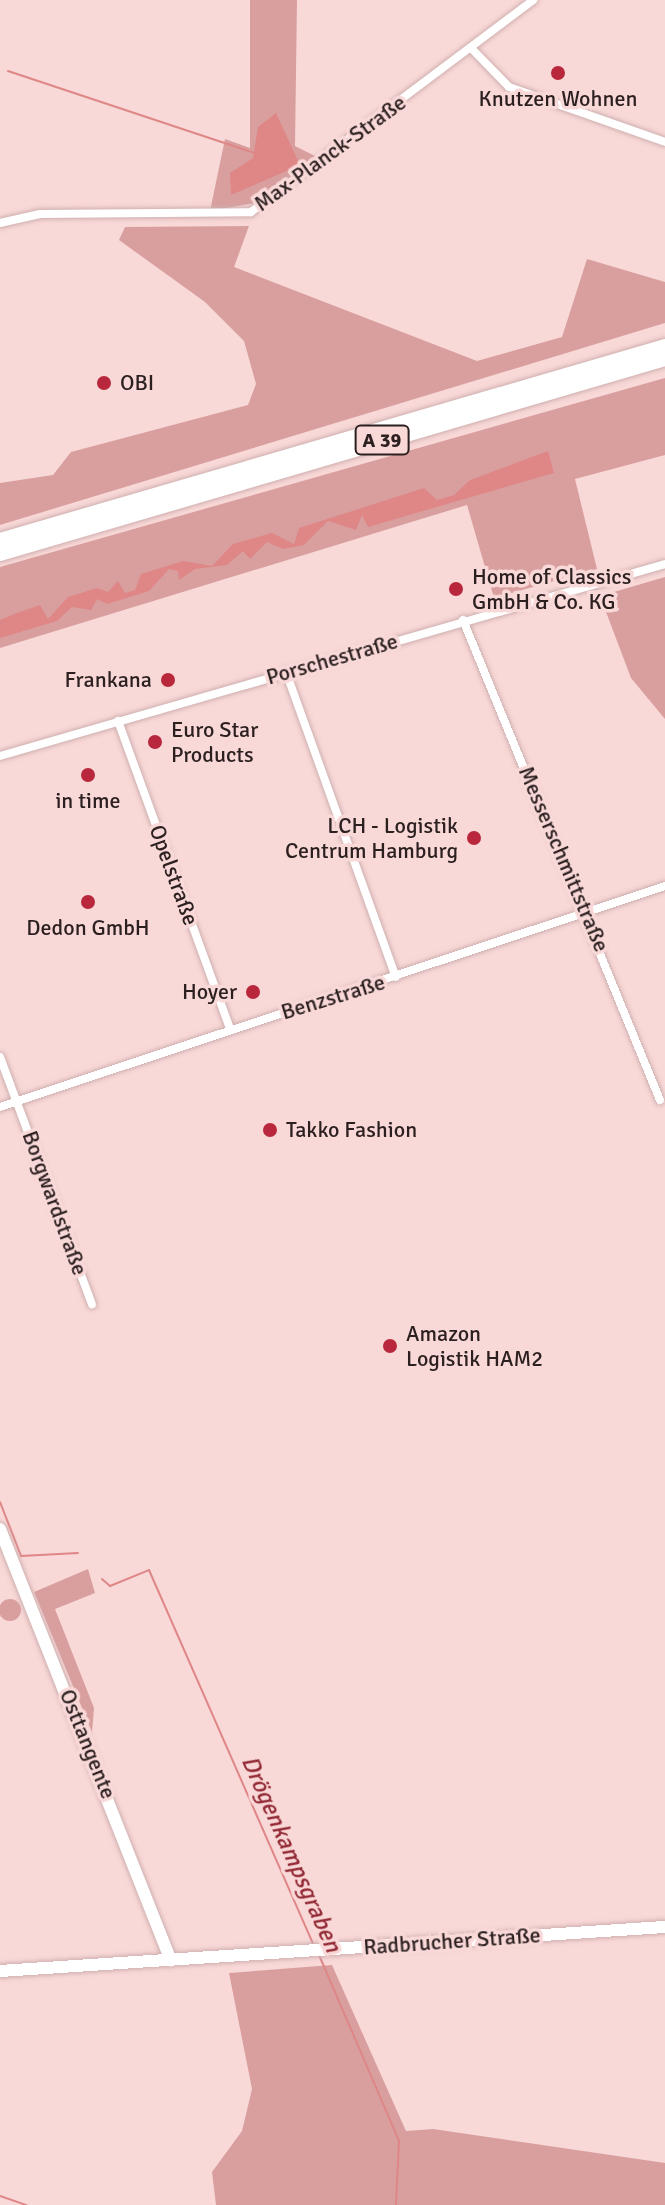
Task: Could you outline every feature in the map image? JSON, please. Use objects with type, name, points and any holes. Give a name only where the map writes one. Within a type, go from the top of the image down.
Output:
[{"type":"highway","name":"A 39","points":[[0,540],[665,346]]},
{"type":"highway","name":"A 39","points":[[0,554],[665,359]]},
{"type":"street","name":"Max-Planck-Straße","points":[[1,222],[40,214],[251,212],[533,0]]},
{"type":"street","points":[[471,48],[509,87],[665,142]]},
{"type":"street","points":[[0,210],[1,222]]},
{"type":"street","name":"Porschestraße","points":[[0,756],[665,564]]},
{"type":"street","name":"Messerschmittstraße","points":[[463,620],[587,913],[660,1100]]},
{"type":"street","points":[[286,672],[396,977]]},
{"type":"street","name":"Opelstraße","points":[[118,721],[230,1029]]},
{"type":"street","name":"Benzstraße","points":[[0,1107],[665,886]]},
{"type":"street","points":[[0,1057],[18,1101]]},
{"type":"street","name":"Borgwardstraße","points":[[18,1101],[92,1304]]},
{"type":"street","name":"Osttangente","points":[[0,1529],[171,1960]]},
{"type":"street","name":"Radbrucher Straße","points":[[0,1971],[665,1927]]},
{"type":"shaded area","points":[[250,0],[297,0],[295,146],[319,158],[255,203],[210,211],[225,139],[250,148]]},
{"type":"shaded area","points":[[276,113],[300,165],[231,195],[230,173],[253,158],[258,127]]},
{"type":"shaded area","points":[[249,226],[234,267],[477,361],[562,337],[587,259],[665,282],[665,323],[0,525],[0,483],[53,475],[71,452],[248,405],[256,384],[244,341],[205,302],[119,240],[125,227]]},
{"type":"shaded area","points":[[665,378],[665,455],[575,479],[597,569],[494,598],[467,505],[0,648],[0,567]]},
{"type":"shaded area","points":[[548,451],[554,473],[368,527],[362,515],[356,530],[328,521],[304,545],[283,549],[267,542],[250,559],[243,551],[227,565],[195,569],[179,580],[178,571],[169,569],[149,591],[107,604],[97,599],[91,610],[72,607],[57,621],[0,638],[0,620],[40,605],[48,619],[68,597],[97,588],[108,592],[118,581],[125,593],[135,590],[141,574],[183,561],[212,566],[233,544],[272,533],[294,544],[299,528],[424,488],[437,500],[454,495],[470,480]]},
{"type":"shaded area","points":[[665,577],[665,719],[631,678],[600,596]]},
{"type":"shaded area","points":[[88,1569],[95,1593],[55,1609],[94,1708],[92,1732],[34,1592]]},
{"type":"shaded area","points":[[10,1599],[18,1602],[21,1610],[18,1618],[10,1621],[2,1618],[-1,1610],[2,1602]]},
{"type":"shaded area","points":[[332,1965],[406,2131],[433,2129],[665,2163],[665,2205],[216,2205],[212,2172],[242,2131],[252,2089],[229,1973]]},
{"type":"waterway","points":[[8,71],[254,153]]},
{"type":"waterway","name":"Drögenkampsgraben","points":[[0,1502],[21,1556],[78,1553]]},
{"type":"waterway","name":"Drögenkampsgraben","points":[[102,1579],[110,1586],[149,1570],[314,1946]]},
{"type":"waterway","name":"Drögenkampsgraben","points":[[319,1955],[399,2141],[396,2205]]},
{"type":"waterway","points":[[0,2196],[26,2205]]},
{"type":"place","name":"Knutzen Wohnen","points":[[558,73]]},
{"type":"place","name":"OBI","points":[[104,383]]},
{"type":"place","name":"Home of Classics GmbH & Co. KG","points":[[456,589]]},
{"type":"place","name":"Frankana","points":[[168,680]]},
{"type":"place","name":"Euro Star Products","points":[[155,742]]},
{"type":"place","name":"in time","points":[[88,775]]},
{"type":"place","name":"LCH - Logistik Centrum Hamburg","points":[[474,838]]},
{"type":"place","name":"Dedon GmbH","points":[[88,902]]},
{"type":"place","name":"Hoyer","points":[[253,992]]},
{"type":"place","name":"Takko Fashion","points":[[270,1130]]},
{"type":"place","name":"Amazon Logistik HAM2","points":[[390,1346]]}]
